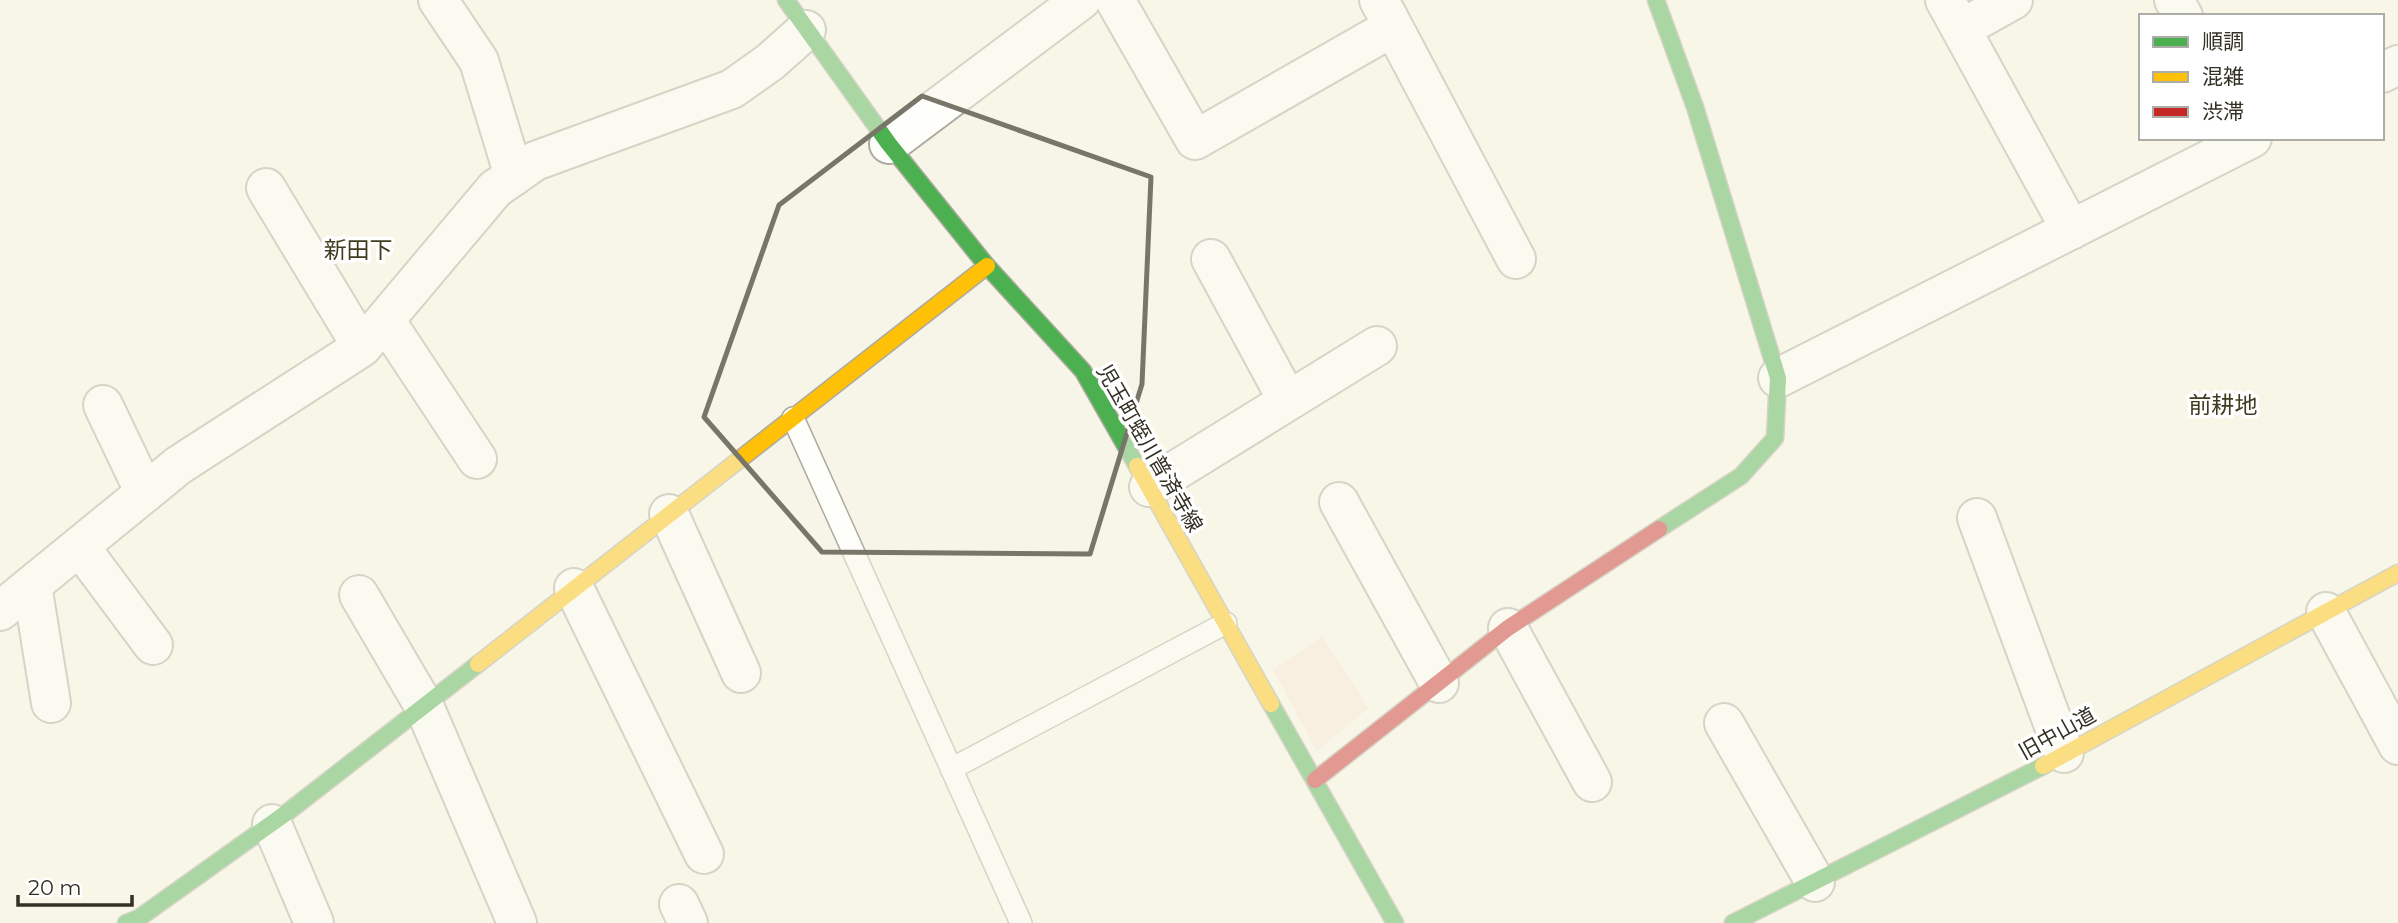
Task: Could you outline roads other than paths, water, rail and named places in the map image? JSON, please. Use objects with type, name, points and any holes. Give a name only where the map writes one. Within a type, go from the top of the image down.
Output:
[{"type":"street","points":[[438,0],[479,61],[514,176]]},
{"type":"street","points":[[889,144],[1081,0]]},
{"type":"street","points":[[1115,0],[1195,140],[1386,13],[1516,260]]},
{"type":"street","points":[[1315,780],[1508,628],[1741,476],[1774,438],[1778,378],[1695,107],[1656,0]]},
{"type":"street","points":[[2013,0],[1953,15],[2071,230]]},
{"type":"street","points":[[0,611],[179,465],[373,334],[495,188],[535,161],[732,89],[770,62],[796,15]]},
{"type":"street","name":"児玉町蛭川普済寺線","points":[[796,15],[889,144],[987,266],[1083,371],[1395,923]]},
{"type":"street","points":[[1778,378],[2249,140]]},
{"type":"street","points":[[266,188],[373,334],[477,459]]},
{"type":"street","points":[[1211,259],[1288,401]]},
{"type":"street","points":[[126,923],[139,918],[272,824],[987,266]]},
{"type":"street","points":[[1149,487],[1377,346]]},
{"type":"street","points":[[103,405],[145,493]]},
{"type":"street","points":[[1339,502],[1439,683]]},
{"type":"street","points":[[669,514],[741,673]]},
{"type":"street","points":[[1977,518],[2064,753]]},
{"type":"street","points":[[79,547],[153,645]]},
{"type":"street","name":"旧中山道","points":[[1733,923],[2011,783],[2398,573]]},
{"type":"street","points":[[32,585],[51,703]]},
{"type":"street","points":[[574,588],[704,854]]},
{"type":"street","points":[[359,596],[424,706],[517,923]]},
{"type":"street","points":[[2326,611],[2398,745]]},
{"type":"street","points":[[1508,628],[1592,782]]},
{"type":"street","points":[[1724,723],[1815,882]]},
{"type":"street","points":[[272,824],[314,923]]},
{"type":"lane","points":[[793,418],[1021,923]]},
{"type":"lane","points":[[951,769],[1226,623]]},
{"type":"district","name":"新田下","points":[[358,250]]},
{"type":"district","name":"前耕地","points":[[2223,405]]}]
